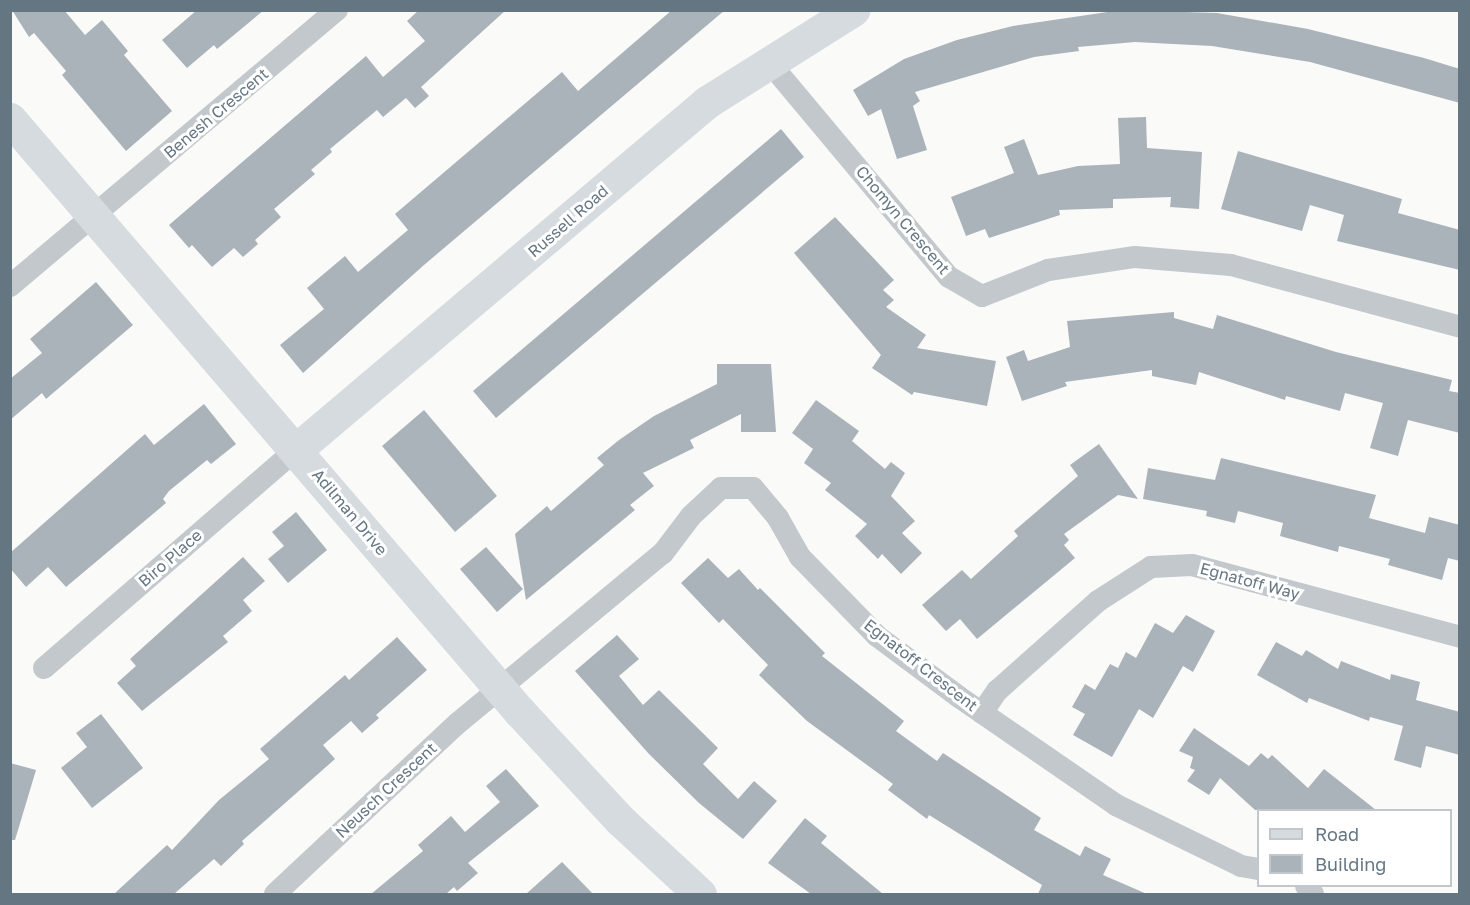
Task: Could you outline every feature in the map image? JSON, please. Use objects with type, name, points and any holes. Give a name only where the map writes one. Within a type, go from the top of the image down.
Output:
[{"type":"street","name":"Benesh Crescent","points":[[10,286],[95,217],[338,10]]},
{"type":"street","name":"Russell Road","points":[[297,449],[707,102],[853,10]]},
{"type":"street","name":"Chomyn Crescent","points":[[769,62],[949,277],[982,297],[1048,270],[1135,257],[1231,266],[1460,327]]},
{"type":"street","name":"Adilman Drive","points":[[10,119],[297,449],[501,690],[620,820],[700,894]]},
{"type":"street","name":"Biro Place","points":[[44,668],[297,449]]},
{"type":"street","name":"Egnatoff Crescent","points":[[501,690],[663,553],[691,516],[721,488],[753,488],[778,518],[800,557],[878,636],[982,713],[1116,805],[1241,866],[1257,869]]},
{"type":"street","name":"Egnatoff Way","points":[[982,713],[997,692],[1098,601],[1151,567],[1192,565],[1460,637]]},
{"type":"street","name":"Neusch Crescent","points":[[275,894],[458,723],[501,690]]},
{"type":"building","points":[[12,10],[64,10],[85,35],[102,20],[128,51],[124,55],[172,111],[126,151],[62,75],[66,71],[34,33],[29,37]]},
{"type":"building","points":[[197,10],[264,10],[217,49],[214,45],[187,68],[162,40]]},
{"type":"building","points":[[419,10],[506,10],[421,87],[429,96],[415,108],[406,98],[383,117],[377,110],[330,149],[332,152],[311,170],[315,174],[274,209],[281,217],[255,240],[258,244],[243,257],[234,248],[212,267],[192,245],[189,248],[169,225],[366,56],[383,77],[425,41],[407,21]]},
{"type":"building","points":[[672,10],[725,10],[424,265],[303,373],[280,345],[324,309],[307,288],[345,256],[358,272],[408,230],[395,214],[562,72],[578,91]]},
{"type":"building","points":[[1121,10],[1217,13],[1308,29],[1424,58],[1460,69],[1460,103],[1310,62],[1212,46],[1135,42],[1078,47],[1079,51],[1034,57],[915,92],[920,101],[913,106],[927,150],[897,159],[881,109],[868,116],[853,90],[904,59],[957,40],[1013,26]]},
{"type":"building","points":[[1146,117],[1147,148],[1202,152],[1199,209],[1170,207],[1171,197],[1113,199],[1113,208],[1059,210],[1060,215],[989,238],[985,229],[966,236],[951,197],[1014,173],[1004,147],[1024,139],[1038,175],[1078,166],[1120,164],[1118,118]]},
{"type":"building","points":[[781,129],[804,157],[496,418],[473,391]]},
{"type":"building","points":[[1238,151],[1402,199],[1398,213],[1460,230],[1460,270],[1337,241],[1344,215],[1310,205],[1302,231],[1221,209]]},
{"type":"building","points":[[835,217],[894,280],[883,290],[894,300],[886,307],[926,335],[917,348],[996,361],[987,406],[914,392],[912,395],[872,368],[881,355],[794,253]]},
{"type":"building","points":[[96,282],[133,325],[46,399],[42,393],[10,420],[10,379],[42,353],[30,339]]},
{"type":"building","points":[[1174,312],[1174,318],[1213,329],[1217,315],[1336,352],[1452,380],[1449,391],[1460,393],[1460,433],[1408,420],[1398,456],[1370,448],[1383,403],[1345,393],[1340,411],[1286,396],[1285,400],[1199,372],[1196,385],[1152,376],[1152,370],[1065,382],[1067,386],[1022,401],[1006,357],[1024,350],[1028,361],[1070,347],[1067,321]]},
{"type":"building","points":[[717,364],[771,364],[776,432],[741,432],[741,414],[690,440],[694,448],[643,473],[654,486],[630,505],[635,510],[526,600],[515,534],[547,506],[551,511],[604,465],[597,458],[619,440],[654,416],[717,384]]},
{"type":"building","points":[[816,400],[859,431],[852,441],[885,469],[891,462],[905,473],[891,496],[915,521],[902,533],[922,553],[901,574],[882,554],[878,559],[855,536],[867,524],[825,490],[831,483],[804,463],[813,449],[792,433]]},
{"type":"building","points":[[204,404],[236,444],[211,464],[207,460],[169,491],[163,499],[166,503],[66,587],[48,567],[26,587],[10,568],[10,553],[145,434],[154,445]]},
{"type":"building","points":[[424,410],[497,496],[455,532],[382,446]]},
{"type":"building","points":[[1099,444],[1138,499],[1118,495],[1064,534],[1069,540],[1064,545],[1075,558],[977,639],[960,619],[946,631],[922,605],[962,570],[971,579],[1018,536],[1014,531],[1078,476],[1070,465]]},
{"type":"building","points":[[1221,458],[1376,495],[1369,518],[1425,533],[1429,517],[1460,525],[1460,561],[1448,558],[1442,580],[1388,565],[1390,559],[1339,546],[1338,552],[1280,536],[1283,523],[1238,511],[1235,523],[1206,516],[1207,511],[1143,499],[1148,468],[1215,480]]},
{"type":"building","points":[[296,512],[327,550],[288,583],[268,559],[284,546],[272,532]]},
{"type":"building","points":[[486,547],[523,589],[497,612],[460,569]]},
{"type":"building","points":[[243,557],[265,581],[243,600],[252,611],[223,636],[228,642],[142,711],[117,683],[136,666],[130,659]]},
{"type":"building","points":[[708,558],[728,578],[739,569],[758,590],[760,588],[825,653],[822,656],[904,721],[896,731],[937,761],[943,753],[1041,818],[1034,830],[1080,856],[1085,846],[1111,859],[1103,875],[1147,894],[1038,894],[1042,885],[929,815],[927,819],[888,790],[893,784],[807,721],[759,675],[768,665],[723,619],[719,623],[681,583]]},
{"type":"building","points":[[1186,615],[1215,631],[1193,672],[1183,666],[1153,718],[1139,709],[1112,757],[1073,735],[1085,714],[1072,707],[1085,684],[1095,690],[1110,664],[1118,668],[1126,652],[1136,658],[1155,623],[1173,633]]},
{"type":"building","points":[[617,635],[639,659],[619,676],[643,705],[659,690],[718,748],[703,764],[738,799],[754,781],[777,801],[743,839],[699,803],[649,754],[575,671]]},
{"type":"building","points":[[397,637],[427,670],[376,715],[379,718],[362,733],[351,721],[323,745],[335,759],[242,841],[244,844],[221,866],[214,859],[174,894],[114,894],[167,845],[172,850],[219,800],[269,759],[260,749],[345,675],[349,680]]},
{"type":"building","points":[[1276,642],[1302,656],[1306,650],[1338,669],[1341,661],[1390,680],[1391,674],[1420,682],[1416,700],[1460,712],[1460,755],[1426,746],[1421,768],[1394,760],[1403,726],[1370,717],[1369,721],[1309,698],[1307,703],[1257,675]]},
{"type":"building","points":[[101,714],[143,768],[92,808],[61,768],[87,747],[76,733]]},
{"type":"building","points":[[1194,728],[1249,766],[1261,753],[1268,759],[1272,755],[1308,788],[1324,769],[1375,809],[1255,810],[1220,778],[1209,795],[1187,781],[1195,770],[1190,768],[1193,757],[1179,751]]},
{"type":"building","points":[[10,763],[36,770],[15,840],[10,840]]},
{"type":"building","points":[[506,769],[539,806],[468,863],[478,873],[457,891],[454,887],[446,894],[371,894],[423,851],[418,845],[451,816],[465,832],[500,802],[486,786]]},
{"type":"building","points":[[805,818],[827,836],[821,843],[883,894],[811,894],[768,863]]},
{"type":"building","points":[[562,862],[593,894],[526,894]]}]
